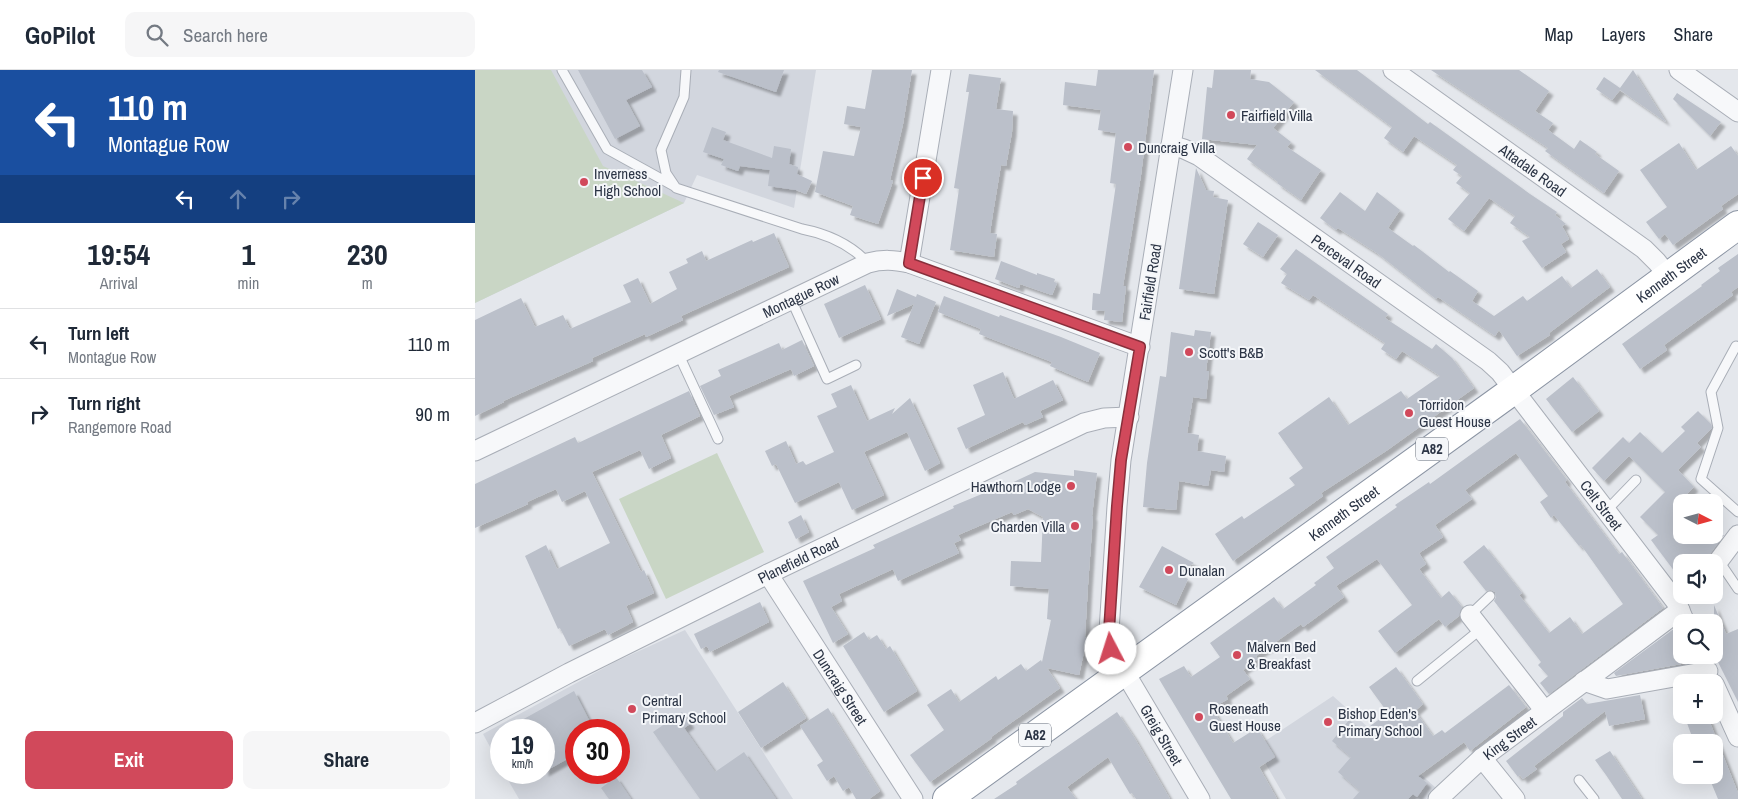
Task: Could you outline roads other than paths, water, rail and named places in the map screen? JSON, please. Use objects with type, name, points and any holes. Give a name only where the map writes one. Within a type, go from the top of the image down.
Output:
[{"type":"highway","name":"Kenneth Street","points":[[947,799],[1515,389],[1738,225]]},
{"type":"street","points":[[909,263],[941,70]]},
{"type":"street","name":"Fairfield Road","points":[[1123,671],[1111,649],[1109,631],[1121,460],[1183,70]]},
{"type":"street","name":"Attadale Road","points":[[1393,70],[1645,249],[1668,276]]},
{"type":"street","points":[[1679,70],[1738,112]]},
{"type":"street","name":"Perceval Road","points":[[1171,145],[1199,156],[1488,361],[1515,389]]},
{"type":"street","name":"Montague Row","points":[[475,451],[791,299],[868,263],[882,260],[909,263],[1140,347]]},
{"type":"street","name":"Celt Street","points":[[1515,389],[1681,608]]},
{"type":"street","name":"Planefield Road","points":[[475,722],[768,574],[1084,423],[1104,418],[1129,417]]},
{"type":"street","points":[[1723,555],[1738,536]]},
{"type":"street","name":"Duncraig Street","points":[[768,574],[913,799]]},
{"type":"street","name":"King Street","points":[[1439,799],[1482,758],[1681,608]]},
{"type":"street","points":[[1476,622],[1545,711]]},
{"type":"street","name":"Greig Street","points":[[1123,671],[1200,799]]},
{"type":"street","points":[[1584,681],[1607,689],[1709,673],[1738,736]]},
{"type":"street","points":[[1482,758],[1515,799]]},
{"type":"lane","points":[[563,70],[607,149],[676,188],[802,229],[821,233],[858,252],[868,263]]},
{"type":"lane","points":[[676,188],[666,173],[661,150],[683,98],[686,70]]},
{"type":"lane","points":[[791,299],[827,379],[856,365]]},
{"type":"lane","points":[[1736,346],[1711,392],[1718,428],[1701,479],[1738,512]]},
{"type":"lane","points":[[678,353],[718,439]]},
{"type":"lane","points":[[1607,510],[1636,480]]},
{"type":"lane","points":[[1723,572],[1738,589]]},
{"type":"lane","points":[[1417,681],[1476,622],[1490,596]]},
{"type":"lane","points":[[1579,780],[1594,799]]},
{"type":"place","name":"Fairfield Villa","points":[[1231,115]]},
{"type":"place","name":"Duncraig Villa","points":[[1128,147]]},
{"type":"place","name":"Inverness High School","points":[[584,182]]},
{"type":"place","name":"Scott's B&B","points":[[1189,352]]},
{"type":"place","name":"Torridon Guest House","points":[[1409,413]]},
{"type":"place","name":"Hawthorn Lodge","points":[[1071,486]]},
{"type":"place","name":"Charden Villa","points":[[1075,526]]},
{"type":"place","name":"Dunalan","points":[[1169,570]]},
{"type":"place","name":"Malvern Bed & Breakfast","points":[[1237,655]]},
{"type":"place","name":"Central Primary School","points":[[632,709]]},
{"type":"place","name":"Roseneath Guest House","points":[[1199,717]]},
{"type":"place","name":"Bishop Eden's Primary School","points":[[1328,722]]}]
